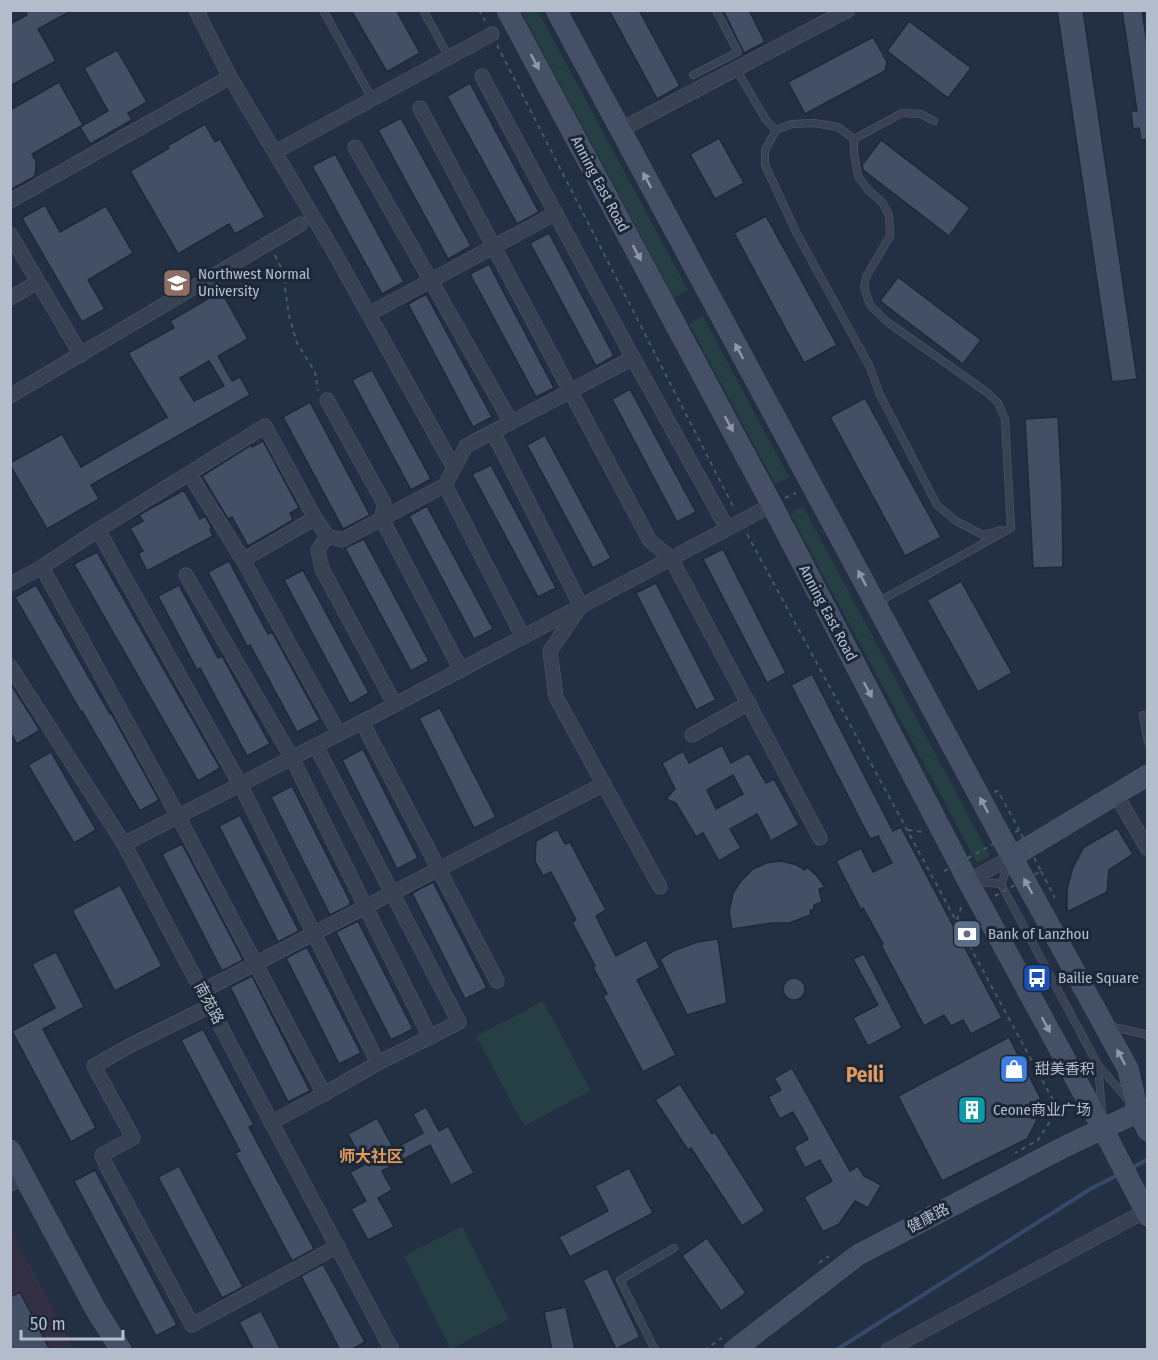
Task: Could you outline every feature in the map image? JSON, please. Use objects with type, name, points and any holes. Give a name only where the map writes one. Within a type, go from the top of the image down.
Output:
[{"type":"main road","name":"Anning East Road","points":[[507,10],[772,505],[968,881],[1146,1213]]},
{"type":"main road","points":[[556,10],[1012,857],[1070,948],[1103,1024],[1128,1069],[1148,1131]]},
{"type":"main road","points":[[1012,857],[1148,775]]},
{"type":"main road","name":"健康路","points":[[728,1344],[858,1255],[1064,1147],[1143,1110]]},
{"type":"main road","points":[[10,1150],[18,1181],[120,1350]]},
{"type":"street","points":[[196,10],[230,77],[333,250],[454,468]]},
{"type":"street","points":[[620,130],[848,10]]},
{"type":"street","points":[[275,152],[492,34]]},
{"type":"street","points":[[482,76],[727,528]]},
{"type":"street","points":[[10,201],[230,77]]},
{"type":"street","points":[[420,108],[650,541],[671,558],[820,838]]},
{"type":"street","points":[[355,147],[511,422]]},
{"type":"street","points":[[369,314],[556,213]]},
{"type":"street","points":[[13,390],[81,355],[301,224]]},
{"type":"street","points":[[10,234],[81,355]]},
{"type":"street","points":[[10,298],[38,282]]},
{"type":"street","points":[[10,584],[42,567],[265,426],[327,536],[342,540],[445,485],[466,446],[633,358]]},
{"type":"street","points":[[327,399],[384,503],[382,519],[461,670]]},
{"type":"street","points":[[493,432],[581,606]]},
{"type":"street","points":[[189,473],[243,560],[339,734]]},
{"type":"street","points":[[445,485],[523,637]]},
{"type":"street","points":[[124,844],[395,705],[772,505]]},
{"type":"street","points":[[243,560],[315,518]]},
{"type":"street","points":[[98,530],[240,784],[378,1063]]},
{"type":"street","points":[[327,536],[318,550],[322,568],[395,705]]},
{"type":"street","points":[[42,567],[178,816],[324,1094]]},
{"type":"street","points":[[186,575],[292,758],[430,1037]]},
{"type":"street","points":[[581,606],[550,651],[556,697],[660,887]]},
{"type":"street","name":"南苑路","points":[[10,666],[124,844],[393,1350]]},
{"type":"street","points":[[693,735],[749,703]]},
{"type":"street","points":[[362,722],[497,981]]},
{"type":"street","points":[[272,1122],[378,1063],[459,1022],[316,746]]},
{"type":"street","points":[[202,991],[604,784]]},
{"type":"street","points":[[1116,794],[1147,848]]},
{"type":"street","points":[[968,881],[1012,857]]},
{"type":"street","points":[[210,1005],[94,1066],[133,1138],[102,1155],[106,1165],[192,1325],[338,1246]]},
{"type":"street","points":[[888,1350],[1146,1213]]},
{"type":"lane","points":[[323,10],[372,99]]},
{"type":"lane","points":[[423,10],[449,57]]},
{"type":"lane","points":[[693,75],[738,52],[716,10]]},
{"type":"lane","points":[[736,69],[766,120],[776,130]]},
{"type":"lane","points":[[854,139],[902,113],[921,114],[934,121]]},
{"type":"lane","points":[[854,139],[838,127],[814,123],[792,124],[776,130],[765,150],[765,165],[797,234],[870,367],[880,395],[937,504],[957,521],[983,535],[1011,528]]},
{"type":"lane","points":[[854,139],[858,176],[868,190],[882,202],[889,215],[890,236],[866,277],[864,287],[870,305],[886,321],[988,393],[998,403],[1005,419],[1011,528]]},
{"type":"lane","points":[[875,604],[1011,528]]},
{"type":"lane","points":[[1143,715],[1148,742]]},
{"type":"lane","points":[[1001,884],[1012,857]]},
{"type":"lane","points":[[968,881],[1001,884]]},
{"type":"lane","points":[[1001,884],[1098,1065],[1143,1110]]},
{"type":"lane","points":[[1103,1024],[1148,1035]]},
{"type":"lane","points":[[1098,1065],[1103,1129]]},
{"type":"lane","points":[[655,1350],[620,1280],[674,1248]]},
{"type":"path","points":[[492,34],[741,521],[1053,1100],[1051,1120],[1038,1140],[1008,1157]]},
{"type":"path","points":[[269,243],[286,274],[285,288],[297,344],[315,372],[317,390],[327,399]]},
{"type":"path","points":[[772,505],[812,485]]},
{"type":"path","points":[[998,791],[1054,896]]},
{"type":"path","points":[[908,830],[922,831]]},
{"type":"path","points":[[944,871],[1019,830]]},
{"type":"path","points":[[993,897],[1041,871]]},
{"type":"path","points":[[957,920],[962,904]]},
{"type":"path","points":[[816,1265],[835,1252]]},
{"type":"path","points":[[704,1350],[728,1344]]},
{"type":"shaded area","points":[[11,1230],[74,1349],[11,1349]]},
{"type":"green space","points":[[521,11],[538,11],[688,290],[674,298]]},
{"type":"green space","points":[[703,316],[789,477],[775,484],[689,324]]},
{"type":"green space","points":[[803,506],[990,856],[977,863],[790,513]]},
{"type":"green space","points":[[543,1001],[591,1091],[524,1126],[476,1036]]},
{"type":"green space","points":[[462,1226],[509,1319],[451,1349],[404,1256]]},
{"type":"building","points":[[25,10],[73,10],[38,29],[56,61],[10,86],[10,24],[27,15]]},
{"type":"building","points":[[351,10],[396,10],[420,53],[387,72]]},
{"type":"building","points":[[609,10],[639,10],[680,86],[657,99]]},
{"type":"building","points":[[723,10],[749,10],[765,42],[744,53]]},
{"type":"building","points":[[1057,10],[1083,10],[1137,379],[1112,382]]},
{"type":"building","points":[[1122,10],[1142,10],[1148,50],[1148,139],[1141,140],[1139,128],[1133,129],[1131,111],[1137,111]]},
{"type":"building","points":[[909,21],[971,68],[948,98],[887,51]]},
{"type":"building","points":[[873,37],[887,62],[885,71],[805,114],[788,82]]},
{"type":"building","points":[[117,50],[147,102],[128,113],[132,120],[90,144],[80,127],[108,111],[84,68]]},
{"type":"building","points":[[59,82],[83,125],[32,154],[36,161],[34,177],[10,190],[10,110]]},
{"type":"building","points":[[470,83],[539,212],[517,224],[447,96]]},
{"type":"building","points":[[401,118],[471,246],[448,259],[378,130]]},
{"type":"building","points":[[205,124],[215,142],[220,139],[265,217],[235,234],[229,224],[178,254],[130,171]]},
{"type":"building","points":[[719,138],[744,183],[715,199],[690,154]]},
{"type":"building","points":[[881,140],[970,208],[949,236],[863,170],[862,165]]},
{"type":"building","points":[[335,154],[404,282],[382,294],[312,166]]},
{"type":"building","points":[[45,205],[60,232],[106,206],[133,253],[88,280],[105,309],[82,322],[22,218]]},
{"type":"building","points":[[766,216],[837,345],[804,363],[734,233]]},
{"type":"building","points":[[549,233],[614,356],[596,366],[530,243]]},
{"type":"building","points":[[489,264],[554,388],[536,397],[470,274]]},
{"type":"building","points":[[898,277],[981,340],[963,364],[880,301]]},
{"type":"building","points":[[221,291],[248,339],[218,356],[232,381],[240,377],[250,395],[91,485],[99,499],[47,529],[10,463],[62,434],[81,467],[167,417],[128,353],[174,328],[170,321]],"holes":[[[209,361],[224,386],[194,401],[180,378]]]},
{"type":"building","points":[[426,294],[492,417],[473,427],[408,304]]},
{"type":"building","points":[[372,370],[431,479],[411,490],[352,380]]},
{"type":"building","points":[[630,389],[696,512],[677,522],[612,399]]},
{"type":"building","points":[[865,398],[941,537],[905,556],[830,417]]},
{"type":"building","points":[[310,402],[370,515],[343,529],[283,417]]},
{"type":"building","points":[[1058,417],[1063,567],[1033,568],[1025,419]]},
{"type":"building","points":[[545,435],[611,558],[593,568],[527,445]]},
{"type":"building","points":[[263,441],[299,508],[290,513],[293,520],[248,546],[232,517],[228,519],[202,476],[251,445],[252,447]]},
{"type":"building","points":[[491,465],[556,588],[538,597],[472,474]]},
{"type":"building","points":[[184,490],[200,519],[205,516],[212,528],[210,529],[213,536],[147,571],[138,553],[143,551],[130,528],[143,521],[139,515]]},
{"type":"building","points":[[427,506],[493,629],[474,639],[409,516]]},
{"type":"building","points":[[364,539],[429,661],[411,671],[345,548]]},
{"type":"building","points":[[723,549],[786,673],[767,683],[703,559]]},
{"type":"building","points":[[97,552],[220,768],[198,781],[74,564]]},
{"type":"building","points":[[229,561],[268,634],[272,632],[320,720],[297,732],[250,645],[247,646],[208,572]]},
{"type":"building","points":[[303,570],[369,693],[350,704],[284,580]]},
{"type":"building","points":[[961,581],[1012,673],[978,692],[927,600]]},
{"type":"building","points":[[656,583],[716,700],[696,710],[636,593]]},
{"type":"building","points":[[36,585],[159,800],[140,811],[15,597]]},
{"type":"building","points":[[179,585],[218,658],[222,656],[270,744],[247,756],[200,668],[197,670],[158,596]]},
{"type":"building","points":[[812,674],[893,831],[901,827],[1002,1018],[971,1034],[963,1020],[951,1026],[944,1015],[924,1026],[881,945],[883,944],[863,908],[861,910],[836,861],[861,848],[873,872],[892,863],[878,836],[870,839],[791,685]]},
{"type":"building","points":[[10,683],[40,730],[17,744],[10,732]]},
{"type":"building","points":[[440,708],[496,817],[474,828],[419,718]]},
{"type":"building","points":[[722,745],[731,763],[749,753],[766,783],[774,779],[799,825],[771,841],[757,814],[730,829],[741,848],[719,861],[703,833],[696,837],[676,803],[666,799],[675,789],[662,763],[683,751],[689,763]],"holes":[[[733,775],[743,794],[716,809],[707,790]]]},
{"type":"building","points":[[363,749],[418,858],[397,869],[342,760]]},
{"type":"building","points":[[51,752],[96,830],[74,843],[28,765]]},
{"type":"building","points":[[292,786],[351,903],[330,915],[271,797]]},
{"type":"building","points":[[240,815],[299,931],[278,942],[219,826]]},
{"type":"building","points":[[1117,828],[1133,854],[1109,870],[1107,892],[1067,912],[1067,889],[1073,867],[1084,847]]},
{"type":"building","points":[[557,829],[565,844],[570,842],[606,910],[596,916],[616,956],[646,940],[660,968],[637,980],[676,1055],[643,1072],[603,996],[607,994],[572,922],[576,920],[551,872],[543,876],[535,861],[536,841]]},
{"type":"building","points":[[182,844],[243,960],[222,971],[162,854]]},
{"type":"building","points":[[781,861],[797,865],[805,870],[807,867],[817,876],[825,887],[819,889],[822,902],[814,905],[814,910],[810,910],[811,915],[789,923],[732,929],[729,912],[733,893],[741,881],[753,869],[766,863]]},
{"type":"building","points":[[433,882],[487,988],[465,999],[412,893]]},
{"type":"building","points":[[120,885],[162,966],[115,991],[72,910]]},
{"type":"building","points":[[358,921],[413,1029],[391,1040],[336,932]]},
{"type":"building","points":[[718,939],[727,1003],[687,1015],[660,959],[673,951],[697,942]]},
{"type":"building","points":[[307,947],[361,1053],[339,1064],[286,958]]},
{"type":"building","points":[[56,952],[84,1007],[43,1029],[96,1128],[71,1142],[12,1031],[55,1008],[32,964]]},
{"type":"building","points":[[864,954],[902,1028],[868,1046],[853,1018],[878,1005],[853,959]]},
{"type":"building","points":[[252,976],[310,1091],[288,1102],[230,987]]},
{"type":"building","points":[[794,978],[802,981],[805,989],[802,997],[794,1000],[786,997],[783,989],[786,981]]},
{"type":"building","points":[[203,1029],[254,1125],[249,1127],[314,1249],[292,1261],[235,1153],[240,1151],[181,1040]]},
{"type":"building","name":"Ceone商业广场","points":[[1009,1037],[1040,1097],[1036,1122],[1027,1139],[942,1181],[898,1096]]},
{"type":"building","points":[[792,1068],[850,1171],[858,1166],[864,1176],[881,1185],[868,1208],[855,1201],[839,1224],[823,1232],[804,1197],[832,1181],[820,1160],[805,1168],[794,1147],[808,1139],[793,1112],[780,1119],[768,1097],[781,1090],[774,1078]]},
{"type":"building","points":[[680,1084],[712,1134],[715,1132],[765,1211],[742,1226],[691,1148],[688,1150],[655,1100]]},
{"type":"building","points":[[426,1107],[439,1131],[448,1126],[474,1173],[451,1185],[430,1145],[382,1171],[392,1190],[378,1198],[394,1227],[368,1240],[351,1209],[366,1201],[350,1172],[364,1165],[348,1134],[377,1118],[394,1149],[423,1133],[413,1114]]},
{"type":"building","points":[[179,1166],[243,1287],[222,1298],[158,1177]]},
{"type":"building","points":[[629,1168],[653,1213],[570,1257],[559,1237],[608,1211],[595,1186]]},
{"type":"building","points":[[95,1170],[177,1325],[156,1336],[74,1181]]},
{"type":"building","points":[[707,1238],[746,1293],[721,1311],[682,1256]]},
{"type":"building","points":[[323,1264],[365,1342],[351,1350],[340,1350],[301,1276]]},
{"type":"building","points":[[607,1268],[640,1337],[616,1349],[583,1280]]},
{"type":"building","points":[[20,1292],[50,1350],[10,1350],[10,1297]]},
{"type":"building","points":[[566,1307],[575,1350],[552,1350],[544,1312]]},
{"type":"building","points":[[261,1311],[281,1350],[254,1350],[239,1322]]},
{"type":"waterway","points":[[1130,1169],[1148,1159]]},
{"type":"waterway","points":[[836,1350],[1092,1188],[1120,1174]]},
{"type":"place","name":"Northwest Normal University","points":[[177,283]]},
{"type":"place","name":"Bank of Lanzhou","points":[[967,934]]},
{"type":"place","name":"Bailie Square","points":[[1037,978]]},
{"type":"place","name":"甜美香积","points":[[1014,1069]]},
{"type":"place","name":"Ceone商业广场","points":[[972,1110]]},
{"type":"district","name":"Peili","points":[[865,1075]]},
{"type":"district","name":"师大社区","points":[[371,1156]]}]
